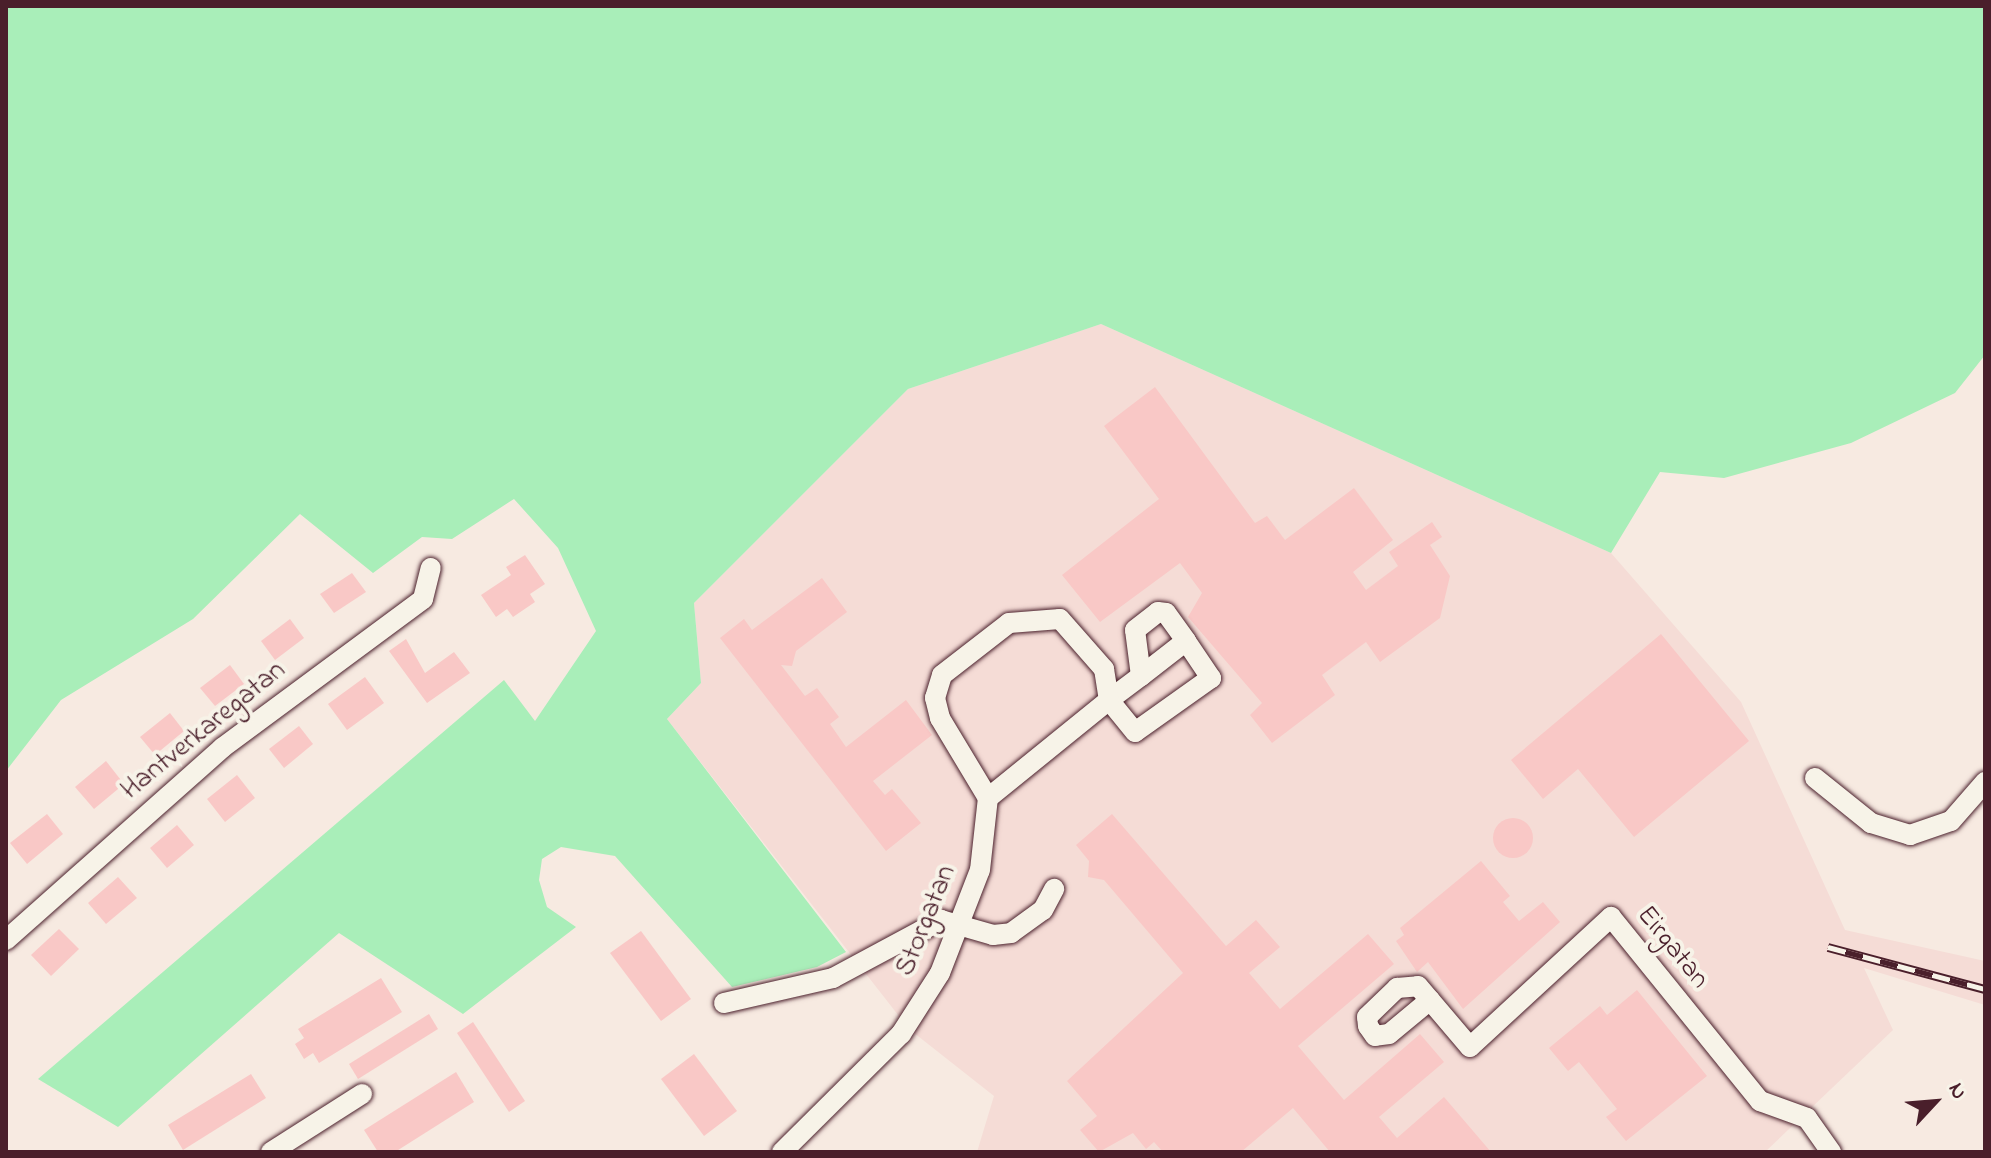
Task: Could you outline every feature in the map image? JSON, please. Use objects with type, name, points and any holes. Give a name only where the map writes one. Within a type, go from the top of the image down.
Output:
[{"type":"street","name":"Hantverkaregatan","points":[[6,940],[222,748],[423,599],[431,568]]},
{"type":"street","points":[[1141,676],[1134,637],[1144,617],[1166,613],[1186,641],[1211,678],[1135,732],[1109,700],[1104,669],[1073,628],[1050,616],[1009,623],[960,654],[935,698],[988,798],[1109,700],[1141,676],[1186,641]]},
{"type":"street","points":[[1815,778],[1871,823],[1910,835],[1951,821],[1985,782]]},
{"type":"street","name":"Storgatan","points":[[782,1152],[883,1057],[940,973],[980,870],[988,798]]},
{"type":"street","points":[[724,1003],[833,978],[941,920],[1011,933],[1043,910],[1054,889]]},
{"type":"street","name":"Eirgatan","points":[[1430,1000],[1470,1047],[1611,917],[1760,1101],[1807,1118],[1831,1152]]},
{"type":"street","points":[[271,1152],[362,1094]]},
{"type":"shaded area","points":[[1101,324],[1611,553],[1741,702],[1845,930],[1985,961],[1985,1005],[1864,968],[1893,1030],[1765,1152],[977,1152],[994,1096],[909,1029],[667,719],[701,683],[694,603],[908,389]]},
{"type":"green space","points":[[6,6],[1985,6],[1985,355],[1955,393],[1851,443],[1724,478],[1660,472],[1611,553],[1101,324],[908,389],[694,603],[701,683],[667,719],[846,952],[817,967],[732,987],[615,856],[561,847],[542,859],[539,880],[547,907],[576,927],[463,1014],[339,933],[118,1127],[38,1079],[504,680],[535,721],[596,631],[558,548],[514,499],[452,539],[422,537],[373,573],[300,514],[193,619],[61,700],[6,771]]},
{"type":"building","points":[[1155,387],[1255,523],[1267,516],[1285,540],[1354,488],[1393,540],[1353,572],[1366,590],[1398,566],[1389,552],[1432,522],[1442,537],[1430,545],[1450,576],[1440,618],[1380,662],[1366,642],[1322,675],[1335,695],[1272,743],[1250,715],[1262,703],[1188,617],[1202,593],[1180,563],[1100,622],[1062,575],[1159,499],[1104,426]]},
{"type":"building","points":[[525,555],[545,584],[530,594],[535,602],[513,617],[507,609],[496,617],[481,595],[511,575],[506,567]]},
{"type":"building","points":[[352,573],[366,592],[334,613],[320,594]]},
{"type":"building","points":[[822,578],[847,612],[796,651],[792,666],[781,665],[805,696],[817,688],[839,717],[830,724],[846,747],[906,700],[932,735],[873,781],[885,795],[892,789],[921,823],[886,851],[720,638],[744,619],[752,630]]},
{"type":"building","points":[[290,619],[304,638],[275,660],[261,641]]},
{"type":"building","points":[[1661,634],[1749,741],[1634,837],[1578,769],[1543,799],[1511,760]]},
{"type":"building","points":[[406,639],[425,673],[454,652],[470,673],[427,703],[389,651]]},
{"type":"building","points":[[230,665],[244,684],[215,706],[200,688]]},
{"type":"building","points":[[365,677],[384,703],[347,730],[328,704]]},
{"type":"building","points":[[170,713],[184,731],[155,755],[140,737]]},
{"type":"building","points":[[299,726],[313,744],[284,768],[269,749]]},
{"type":"building","points":[[106,761],[124,784],[94,809],[75,787]]},
{"type":"building","points":[[237,775],[255,798],[225,822],[207,799]]},
{"type":"building","points":[[47,814],[63,834],[27,864],[10,843]]},
{"type":"building","points":[[1112,814],[1226,946],[1256,920],[1280,947],[1249,973],[1280,1009],[1368,934],[1394,964],[1298,1046],[1344,1100],[1420,1034],[1444,1062],[1379,1117],[1397,1138],[1444,1097],[1491,1152],[1330,1152],[1293,1108],[1241,1152],[1163,1152],[1154,1142],[1146,1149],[1133,1133],[1099,1152],[1080,1130],[1097,1116],[1067,1081],[1183,973],[1104,880],[1088,877],[1089,861],[1076,845]]},
{"type":"building","points":[[1513,818],[1527,824],[1533,838],[1527,852],[1513,858],[1499,852],[1493,838],[1499,824]]},
{"type":"building","points":[[177,825],[194,845],[167,868],[150,848]]},
{"type":"building","points":[[1481,861],[1510,896],[1503,902],[1519,921],[1543,902],[1560,922],[1463,1009],[1428,962],[1417,972],[1396,941],[1404,935],[1400,928]]},
{"type":"building","points":[[118,877],[137,898],[106,924],[88,903]]},
{"type":"building","points":[[59,929],[79,949],[51,976],[31,955]]},
{"type":"building","points":[[641,931],[691,999],[661,1021],[610,953]]},
{"type":"building","points":[[381,978],[402,1012],[319,1063],[313,1053],[304,1059],[295,1044],[304,1038],[298,1029]]},
{"type":"building","points":[[1637,990],[1707,1076],[1626,1141],[1606,1117],[1617,1109],[1579,1062],[1568,1071],[1549,1048],[1600,1006],[1607,1015]]},
{"type":"building","points":[[429,1014],[438,1029],[358,1079],[349,1064]]},
{"type":"building","points":[[473,1022],[525,1101],[509,1112],[457,1033]]},
{"type":"building","points":[[694,1054],[737,1111],[704,1136],[661,1079]]},
{"type":"building","points":[[456,1072],[474,1102],[395,1152],[378,1152],[364,1130]]},
{"type":"building","points":[[251,1074],[266,1098],[183,1150],[168,1125]]},
{"type":"railway","points":[[1828,947],[1985,989]]}]
